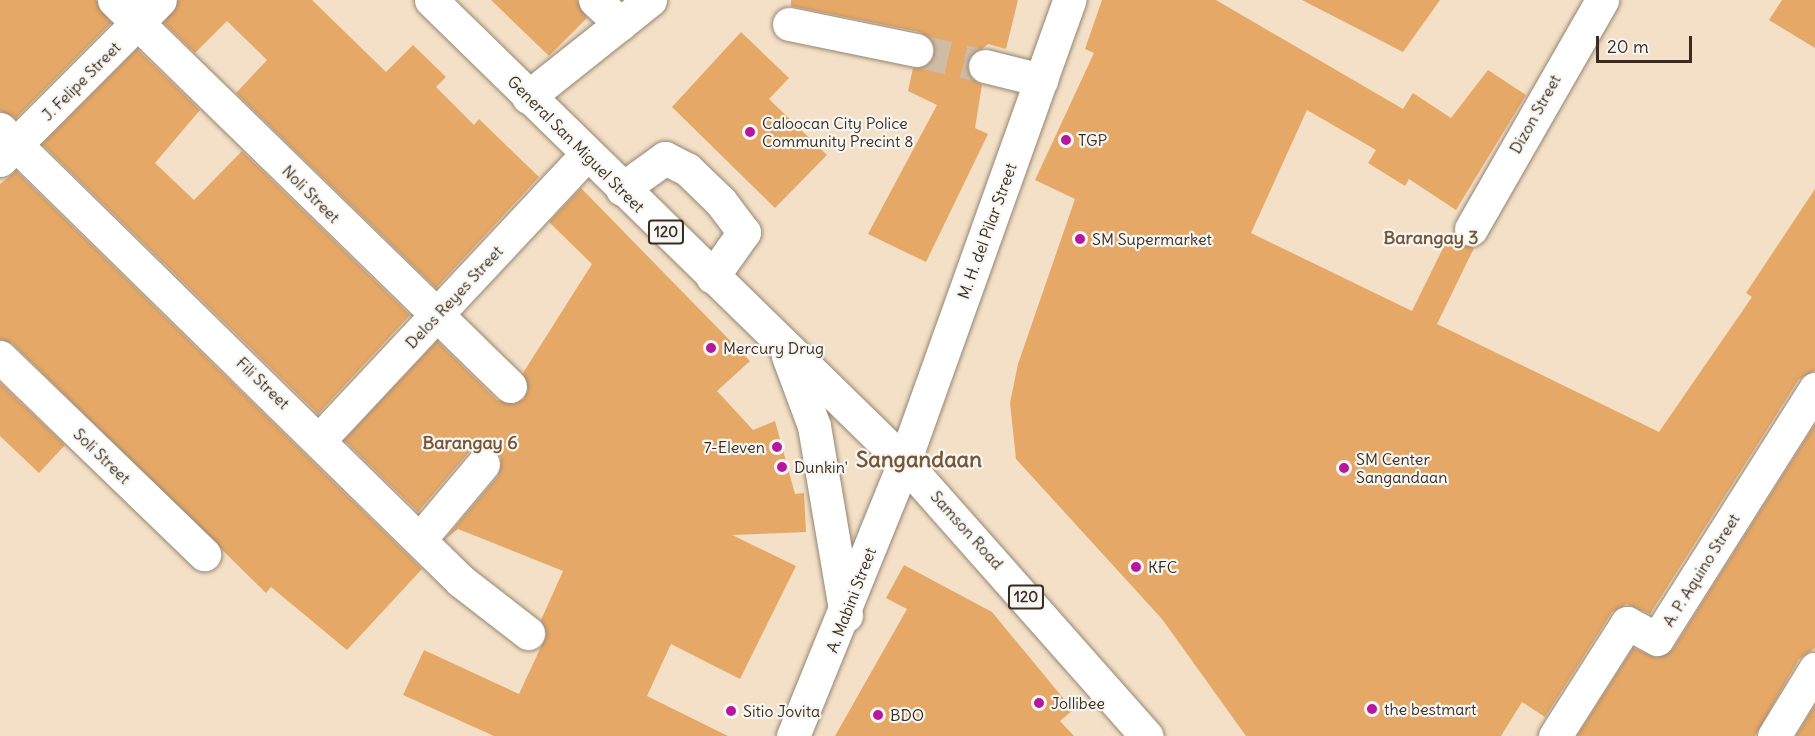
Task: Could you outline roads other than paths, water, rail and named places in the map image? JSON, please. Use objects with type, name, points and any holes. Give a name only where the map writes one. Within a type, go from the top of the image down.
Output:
[{"type":"main road","name":"Noli Street","points":[[114,0],[436,317],[510,386]]},
{"type":"main road","name":"J. Felipe Street","points":[[5,145],[160,0]]},
{"type":"main road","name":"General San Miguel Street","points":[[431,0],[586,155],[904,462]]},
{"type":"main road","points":[[595,0],[621,24]]},
{"type":"main road","points":[[528,97],[650,0]]},
{"type":"main road","name":"M. H. del Pilar Street","points":[[904,462],[1070,0]]},
{"type":"main road","name":"Dizon Street","points":[[1471,229],[1602,0]]},
{"type":"main road","points":[[789,24],[916,50]]},
{"type":"main road","points":[[985,66],[1041,80]]},
{"type":"main road","name":"Fili Street","points":[[5,145],[321,438],[461,581],[528,633]]},
{"type":"main road","name":"Delos Reyes Street","points":[[321,438],[586,155]]},
{"type":"main road","points":[[622,189],[665,158],[687,169],[721,202],[744,232],[712,277]]},
{"type":"main road","points":[[784,346],[814,426],[846,615]]},
{"type":"main road","name":"Soli Street","points":[[0,357],[204,554]]},
{"type":"main road","name":"A. P. Aquino Street","points":[[1555,736],[1627,623],[1657,639],[1815,389]]},
{"type":"main road","name":"A. Mabini Street","points":[[793,736],[846,615],[904,462]]},
{"type":"main road","name":"Samson Road","points":[[904,462],[1146,736]]},
{"type":"main road","points":[[420,539],[483,464]]},
{"type":"main road","points":[[1774,736],[1815,669]]},
{"type":"tunnel","points":[[916,50],[985,66]]},
{"type":"place","name":"Caloocan City Police Community Precint 8","points":[[750,132]]},
{"type":"place","name":"TGP","points":[[1066,140]]},
{"type":"place","name":"SM Supermarket","points":[[1080,239]]},
{"type":"place","name":"Mercury Drug","points":[[711,348]]},
{"type":"place","name":"7-Eleven","points":[[777,447]]},
{"type":"place","name":"Dunkin'","points":[[782,467]]},
{"type":"place","name":"SM Center Sangandaan","points":[[1344,468]]},
{"type":"place","name":"KFC","points":[[1136,567]]},
{"type":"place","name":"Jollibee","points":[[1039,703]]},
{"type":"place","name":"the bestmart","points":[[1372,709]]},
{"type":"place","name":"Sitio Jovita","points":[[731,711]]},
{"type":"place","name":"BDO","points":[[878,715]]},
{"type":"district","name":"Barangay 3","points":[[1431,238]]},
{"type":"district","name":"Barangay 6","points":[[470,443]]},
{"type":"district","name":"Sangandaan","points":[[919,460]]}]
